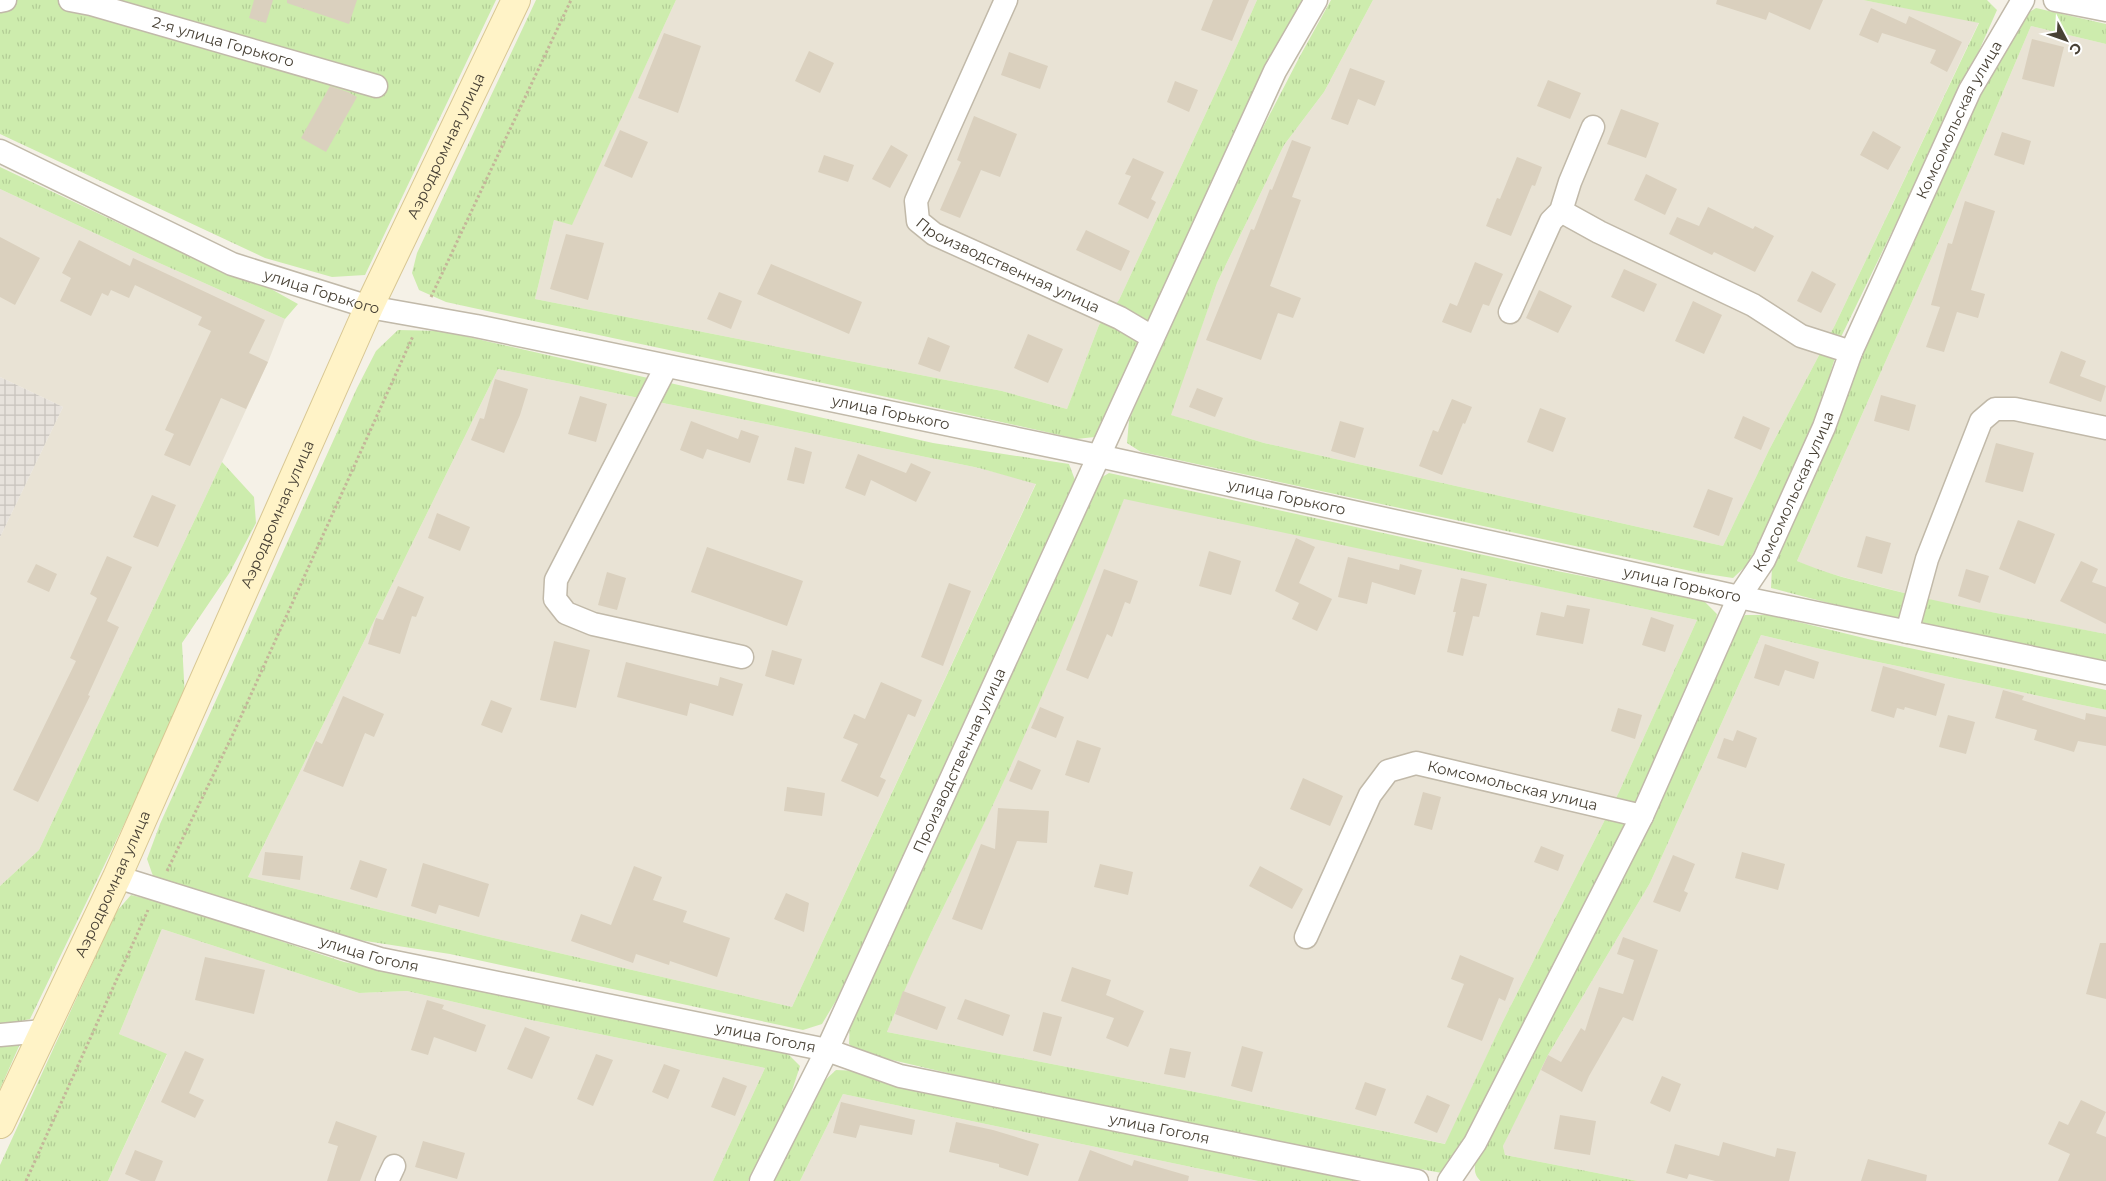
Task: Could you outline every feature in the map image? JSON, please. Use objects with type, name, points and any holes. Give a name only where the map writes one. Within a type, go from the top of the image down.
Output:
[{"type":"street","points":[[0,1],[6,0]]},
{"type":"street","name":"2-я улица Горького","points":[[70,0],[91,4],[376,86]]},
{"type":"street","name":"Аэродромная улица","points":[[0,1124],[117,877],[369,307],[516,0]]},
{"type":"street","name":"Производственная улица","points":[[1006,0],[916,201],[918,221],[934,234],[1120,318],[1152,337]]},
{"type":"street","name":"Производственная улица","points":[[761,1181],[827,1050],[1274,72],[1316,0]]},
{"type":"street","name":"Комсомольская улица","points":[[1449,1181],[1475,1143],[1642,816],[1739,597],[1768,551],[1824,427],[1852,352],[1970,90],[2023,0]]},
{"type":"street","points":[[2055,0],[2106,10]]},
{"type":"street","points":[[1510,312],[1551,221],[1560,211],[1593,127]]},
{"type":"street","name":"улица Горького","points":[[0,151],[232,264],[369,307],[476,326],[1099,456],[1739,597],[2106,673]]},
{"type":"street","points":[[1560,211],[1599,232],[1753,305],[1801,336],[1852,352]]},
{"type":"street","points":[[666,367],[556,580],[555,599],[566,613],[593,624],[742,657]]},
{"type":"street","points":[[1907,632],[1927,559],[1981,421],[1995,409],[2016,409],[2106,428]]},
{"type":"street","name":"Комсомольская улица","points":[[1306,937],[1370,795],[1388,771],[1416,763],[1642,816]]},
{"type":"street","name":"улица Гоголя","points":[[117,877],[380,959],[827,1050],[900,1076],[1417,1181]]},
{"type":"street","points":[[0,1035],[43,1031]]},
{"type":"path","points":[[26,1181],[157,891],[234,732],[422,316],[571,0]]},
{"type":"shaded area","points":[[676,0],[1257,0],[1119,300],[1099,325],[1067,409],[1002,391],[535,299],[554,220],[572,224]]},
{"type":"shaded area","points":[[1373,0],[1863,0],[1979,22],[1835,325],[1769,450],[1723,546],[1264,443],[1170,415],[1217,283],[1284,145],[1324,92]]},
{"type":"shaded area","points":[[2031,26],[2106,44],[2106,634],[1943,603],[1817,570],[1797,561],[1951,214]]},
{"type":"shaded area","points":[[0,189],[285,319],[268,362],[222,462],[39,850],[0,886],[0,537],[63,407],[0,377]]},
{"type":"shaded area","points":[[498,369],[979,468],[1036,483],[792,1007],[481,935],[248,877]]},
{"type":"shaded area","points":[[0,377],[63,407],[0,537]]},
{"type":"shaded area","points":[[1124,498],[1697,620],[1619,792],[1502,1023],[1446,1144],[1216,1096],[887,1032],[903,991],[999,792],[1098,564]]},
{"type":"shaded area","points":[[1761,635],[1859,658],[2106,710],[2106,1181],[1638,1181],[1505,1155],[1503,1146],[1511,1127],[1548,1055],[1650,883]]},
{"type":"shaded area","points":[[162,929],[359,993],[407,991],[531,1020],[765,1068],[713,1181],[108,1181],[167,1055],[119,1034]]},
{"type":"shaded area","points":[[843,1094],[1258,1181],[800,1181]]},
{"type":"green space","points":[[0,0],[496,0],[365,275],[332,277],[265,258],[0,134]]},
{"type":"green space","points":[[536,0],[676,0],[572,225],[554,220],[535,299],[1002,391],[1067,409],[1099,325],[1119,300],[1257,0],[1305,0],[1106,421],[1095,437],[1076,439],[446,302],[419,290],[412,273],[417,253]]},
{"type":"green space","points":[[1331,0],[1373,0],[1324,92],[1284,145],[1217,283],[1171,415],[1264,443],[1723,546],[1769,450],[1835,325],[1979,23],[1863,0],[1987,0],[1997,10],[1974,62],[1841,337],[1821,405],[1767,525],[1748,564],[1733,578],[1700,573],[1141,452],[1127,443],[1129,420],[1213,224]]},
{"type":"green space","points":[[2036,8],[2106,24],[2106,44],[2031,26],[1951,214],[1797,561],[1842,577],[1915,596],[2106,634],[2106,663],[1874,615],[1771,588],[1772,566],[1858,350],[1981,81],[2021,17]]},
{"type":"green space","points":[[0,167],[142,234],[255,280],[298,304],[285,319],[148,258],[0,189]]},
{"type":"green space","points":[[398,330],[442,331],[933,443],[1069,464],[1075,480],[837,999],[822,1024],[803,1030],[450,954],[359,940],[192,892],[153,876],[147,859],[160,824],[357,388],[376,351]],"holes":[[[498,369],[979,468],[1036,484],[792,1007],[481,935],[248,877]]]},
{"type":"green space","points":[[222,462],[254,497],[256,523],[230,572],[182,643],[185,698],[30,1019],[0,1026],[0,886],[39,850]]},
{"type":"green space","points":[[1109,473],[1557,571],[1703,600],[1717,614],[1712,636],[1642,793],[1454,1162],[1442,1173],[1148,1120],[858,1052],[849,1044],[850,1021],[1097,480]],"holes":[[[1124,499],[1697,620],[1619,792],[1502,1023],[1445,1144],[1216,1096],[887,1032],[913,971],[1032,719]]]},
{"type":"green space","points":[[1745,615],[1770,615],[1872,640],[2106,690],[2106,710],[1859,658],[1761,635],[1650,883],[1548,1055],[1503,1146],[1505,1155],[1638,1181],[1481,1181],[1477,1177],[1475,1167],[1483,1142],[1733,634]]},
{"type":"green space","points":[[131,895],[168,904],[344,962],[783,1049],[800,1066],[790,1097],[748,1181],[713,1181],[765,1068],[531,1020],[407,991],[359,993],[162,929],[119,1034],[167,1054],[108,1181],[0,1181],[0,1165],[116,912]]},
{"type":"green space","points":[[0,1040],[20,1044],[0,1089]]},
{"type":"green space","points":[[836,1070],[860,1071],[1370,1181],[1258,1181],[843,1094],[800,1181],[773,1181],[822,1083]]},
{"type":"building","points":[[254,0],[273,0],[266,23],[249,18]]},
{"type":"building","points":[[287,0],[357,0],[349,24],[287,3]]},
{"type":"building","points":[[1213,0],[1249,0],[1232,41],[1201,30]]},
{"type":"building","points":[[1717,0],[1823,0],[1810,30],[1769,12],[1766,20],[1716,4]]},
{"type":"building","points":[[1871,8],[1906,24],[1909,16],[1962,42],[1947,72],[1930,63],[1936,50],[1882,33],[1878,43],[1859,35]]},
{"type":"building","points":[[664,33],[701,46],[678,113],[638,98]]},
{"type":"building","points":[[2032,39],[2064,47],[2054,87],[2022,79]]},
{"type":"building","points":[[809,51],[834,63],[820,93],[795,81]]},
{"type":"building","points":[[1009,52],[1048,66],[1040,89],[1001,75]]},
{"type":"building","points":[[1350,68],[1385,81],[1375,106],[1358,99],[1348,125],[1331,119]]},
{"type":"building","points":[[1548,80],[1581,93],[1570,119],[1537,106]]},
{"type":"building","points":[[1175,81],[1198,90],[1189,112],[1167,102]]},
{"type":"building","points":[[330,86],[357,97],[326,152],[301,138]]},
{"type":"building","points":[[1621,109],[1659,123],[1646,158],[1607,144]]},
{"type":"building","points":[[974,116],[1017,134],[1000,177],[981,170],[960,218],[940,210],[961,162],[957,160]]},
{"type":"building","points":[[620,130],[648,142],[632,178],[604,166]]},
{"type":"building","points":[[1873,131],[1901,147],[1888,170],[1860,155]]},
{"type":"building","points":[[2002,132],[2031,141],[2024,165],[1994,155]]},
{"type":"building","points":[[1292,140],[1311,147],[1292,197],[1301,200],[1270,286],[1301,298],[1293,318],[1278,313],[1261,360],[1206,340],[1251,229],[1254,230]]},
{"type":"building","points":[[891,145],[908,155],[890,188],[872,179]]},
{"type":"building","points":[[824,155],[854,165],[848,182],[818,172]]},
{"type":"building","points":[[1517,157],[1542,167],[1535,186],[1532,185],[1511,236],[1486,226],[1497,198],[1500,199]]},
{"type":"building","points":[[1133,158],[1164,172],[1151,199],[1156,202],[1148,219],[1118,204],[1131,176],[1125,174]]},
{"type":"building","points":[[1646,174],[1677,189],[1665,215],[1634,200]]},
{"type":"building","points":[[1965,201],[1995,211],[1971,290],[1985,294],[1978,318],[1957,312],[1944,352],[1926,347],[1940,307],[1931,305],[1948,243],[1952,244]]},
{"type":"building","points":[[1708,207],[1753,229],[1755,226],[1774,236],[1755,272],[1714,252],[1712,255],[1669,234],[1677,217],[1699,226]]},
{"type":"building","points":[[1086,230],[1130,251],[1121,271],[1076,250]]},
{"type":"building","points":[[566,234],[604,243],[588,300],[550,289]]},
{"type":"building","points":[[0,237],[40,258],[15,305],[0,297]]},
{"type":"building","points":[[79,240],[130,266],[133,258],[265,320],[249,353],[268,362],[246,409],[221,398],[190,466],[164,455],[174,434],[165,430],[211,331],[198,325],[202,317],[135,285],[129,298],[111,290],[108,296],[102,293],[91,316],[60,301],[71,278],[62,273]]},
{"type":"building","points":[[1475,262],[1503,274],[1489,306],[1483,304],[1471,333],[1442,322],[1450,303],[1457,306]]},
{"type":"building","points":[[771,264],[862,302],[849,334],[757,294]]},
{"type":"building","points":[[1624,269],[1657,284],[1644,312],[1611,297]]},
{"type":"building","points":[[1812,271],[1836,284],[1821,313],[1797,301]]},
{"type":"building","points":[[1539,290],[1572,306],[1558,333],[1526,318]]},
{"type":"building","points":[[719,292],[742,301],[731,329],[707,319]]},
{"type":"building","points":[[1693,301],[1722,315],[1704,354],[1675,341]]},
{"type":"building","points":[[1028,334],[1063,349],[1048,383],[1014,368]]},
{"type":"building","points":[[928,337],[950,346],[940,372],[918,364]]},
{"type":"building","points":[[2061,351],[2086,361],[2080,376],[2106,386],[2101,402],[2049,383]]},
{"type":"building","points":[[495,379],[528,389],[520,415],[504,453],[471,440],[480,418],[484,419]]},
{"type":"building","points":[[1197,388],[1223,398],[1215,417],[1189,407]]},
{"type":"building","points":[[1881,395],[1916,405],[1909,431],[1874,421]]},
{"type":"building","points":[[580,396],[607,404],[596,442],[568,434]]},
{"type":"building","points":[[1452,399],[1472,407],[1465,424],[1463,423],[1442,475],[1419,466],[1433,430],[1438,432]]},
{"type":"building","points":[[1540,408],[1566,418],[1553,452],[1527,442]]},
{"type":"building","points":[[1743,416],[1770,428],[1761,450],[1734,438]]},
{"type":"building","points":[[691,421],[738,439],[741,430],[759,436],[750,463],[707,449],[703,459],[680,450]]},
{"type":"building","points":[[1340,421],[1364,428],[1355,458],[1331,451]]},
{"type":"building","points":[[1996,443],[2034,453],[2023,492],[1985,482]]},
{"type":"building","points":[[795,447],[812,452],[804,484],[787,480]]},
{"type":"building","points":[[858,454],[906,473],[911,463],[931,472],[916,502],[871,480],[865,496],[845,488]]},
{"type":"building","points":[[1708,489],[1733,498],[1719,536],[1693,527]]},
{"type":"building","points":[[152,495],[176,505],[158,547],[133,537]]},
{"type":"building","points":[[437,513],[470,527],[460,551],[428,538]]},
{"type":"building","points":[[2018,520],[2055,534],[2035,584],[1999,569]]},
{"type":"building","points":[[1866,536],[1891,543],[1882,574],[1857,567]]},
{"type":"building","points":[[1296,538],[1315,547],[1299,583],[1332,599],[1317,631],[1292,619],[1299,603],[1275,591]]},
{"type":"building","points":[[707,547],[803,581],[787,626],[691,592]]},
{"type":"building","points":[[1209,551],[1241,561],[1231,595],[1199,586]]},
{"type":"building","points":[[107,556],[132,567],[107,621],[119,627],[88,695],[90,696],[38,802],[13,790],[76,661],[70,658],[97,598],[90,594]]},
{"type":"building","points":[[1348,557],[1399,570],[1400,564],[1422,570],[1415,595],[1372,582],[1367,604],[1338,597]]},
{"type":"building","points":[[2081,561],[2098,569],[2092,582],[2106,587],[2106,624],[2060,601]]},
{"type":"building","points":[[36,564],[57,574],[49,592],[27,582]]},
{"type":"building","points":[[1104,569],[1138,581],[1130,604],[1125,602],[1112,637],[1107,634],[1088,679],[1066,670]]},
{"type":"building","points":[[1966,569],[1989,576],[1980,603],[1958,596]]},
{"type":"building","points":[[607,572],[626,578],[617,610],[598,605]]},
{"type":"building","points":[[1461,578],[1487,584],[1479,617],[1473,616],[1463,656],[1447,652],[1456,612],[1453,612]]},
{"type":"building","points":[[949,583],[971,591],[943,666],[921,657]]},
{"type":"building","points":[[398,586],[424,597],[416,617],[412,616],[400,654],[368,644],[376,618],[383,620]]},
{"type":"building","points":[[1567,605],[1590,609],[1583,644],[1536,635],[1541,612],[1564,617]]},
{"type":"building","points":[[1651,617],[1674,625],[1665,652],[1642,645]]},
{"type":"building","points":[[554,641],[590,650],[576,708],[540,700]]},
{"type":"building","points":[[1765,644],[1819,662],[1814,679],[1785,670],[1779,686],[1754,678]]},
{"type":"building","points":[[772,650],[802,659],[794,685],[765,676]]},
{"type":"building","points":[[626,662],[718,686],[720,677],[743,684],[733,716],[690,703],[687,716],[617,697]]},
{"type":"building","points":[[1883,666],[1945,684],[1936,716],[1905,707],[1904,710],[1897,708],[1894,718],[1871,711]]},
{"type":"building","points":[[881,682],[922,700],[915,717],[908,714],[880,777],[886,780],[878,797],[841,781],[858,744],[843,738],[854,714],[865,719]]},
{"type":"building","points":[[2003,690],[2024,696],[2022,700],[2085,720],[2086,713],[2106,717],[2106,746],[2078,741],[2074,752],[2034,740],[2037,730],[1995,718]]},
{"type":"building","points":[[343,696],[384,714],[374,737],[365,733],[343,787],[303,771],[316,741],[322,744]]},
{"type":"building","points":[[491,700],[512,708],[502,733],[481,725]]},
{"type":"building","points":[[1040,707],[1064,717],[1056,738],[1031,728]]},
{"type":"building","points":[[1618,708],[1642,715],[1635,739],[1611,731]]},
{"type":"building","points":[[1948,715],[1975,722],[1966,754],[1939,747]]},
{"type":"building","points":[[1737,730],[1757,738],[1746,768],[1717,758],[1724,738],[1733,741]]},
{"type":"building","points":[[1077,740],[1101,748],[1089,783],[1065,775]]},
{"type":"building","points":[[1018,760],[1041,770],[1032,790],[1009,781]]},
{"type":"building","points":[[1303,778],[1343,796],[1330,826],[1290,809]]},
{"type":"building","points":[[787,787],[825,793],[822,816],[784,811]]},
{"type":"building","points":[[1423,792],[1441,797],[1432,830],[1414,825]]},
{"type":"building","points":[[998,808],[1049,811],[1047,843],[1017,841],[982,930],[952,919],[981,844],[995,849]]},
{"type":"building","points":[[1541,846],[1564,855],[1558,871],[1534,862]]},
{"type":"building","points":[[265,852],[303,856],[300,880],[262,875]]},
{"type":"building","points":[[1742,852],[1785,864],[1778,890],[1735,878]]},
{"type":"building","points":[[1673,855],[1695,864],[1684,891],[1688,893],[1680,912],[1653,902]]},
{"type":"building","points":[[360,860],[387,869],[377,898],[350,889]]},
{"type":"building","points":[[423,863],[489,884],[479,917],[439,905],[436,914],[411,906]]},
{"type":"building","points":[[1100,864],[1133,872],[1128,895],[1094,887]]},
{"type":"building","points":[[634,866],[662,877],[653,900],[687,911],[683,922],[730,938],[717,977],[670,961],[669,965],[636,954],[633,963],[571,941],[581,914],[611,925]]},
{"type":"building","points":[[1260,866],[1303,889],[1292,909],[1249,886]]},
{"type":"building","points":[[786,893],[809,903],[804,932],[774,919]]},
{"type":"building","points":[[1623,937],[1658,950],[1633,1021],[1623,1017],[1589,1076],[1582,1092],[1541,1070],[1548,1055],[1561,1062],[1581,1028],[1585,1031],[1599,987],[1623,994],[1634,960],[1617,954]]},
{"type":"building","points":[[2100,943],[2106,943],[2106,999],[2086,994]]},
{"type":"building","points":[[1460,955],[1514,978],[1505,1001],[1499,998],[1482,1041],[1447,1027],[1464,984],[1451,979]]},
{"type":"building","points":[[205,957],[265,970],[254,1014],[195,1000]]},
{"type":"building","points":[[1072,967],[1111,980],[1106,995],[1144,1011],[1128,1047],[1106,1038],[1114,1018],[1061,1001]]},
{"type":"building","points":[[903,991],[946,1007],[937,1030],[895,1014]]},
{"type":"building","points":[[965,999],[1010,1015],[1003,1036],[957,1019]]},
{"type":"building","points":[[427,1000],[444,1005],[442,1009],[486,1025],[476,1052],[434,1037],[428,1055],[411,1050]]},
{"type":"building","points":[[1043,1012],[1062,1017],[1051,1056],[1033,1051]]},
{"type":"building","points":[[525,1027],[550,1037],[532,1079],[507,1069]]},
{"type":"building","points":[[1242,1046],[1263,1052],[1252,1092],[1231,1086]]},
{"type":"building","points":[[1170,1048],[1191,1052],[1185,1078],[1164,1074]]},
{"type":"building","points":[[185,1051],[204,1059],[189,1093],[204,1100],[195,1118],[161,1102]]},
{"type":"building","points":[[596,1054],[613,1060],[593,1106],[577,1099]]},
{"type":"building","points":[[664,1064],[680,1070],[668,1099],[652,1092]]},
{"type":"building","points":[[1662,1076],[1681,1084],[1670,1112],[1650,1103]]},
{"type":"building","points":[[723,1077],[747,1086],[735,1116],[711,1107]]},
{"type":"building","points":[[1365,1082],[1386,1089],[1376,1116],[1355,1109]]},
{"type":"building","points":[[1427,1095],[1450,1105],[1437,1133],[1414,1123]]},
{"type":"building","points":[[2081,1100],[2106,1112],[2096,1133],[2106,1137],[2106,1181],[2058,1181],[2070,1154],[2048,1144],[2059,1121],[2068,1125]]},
{"type":"building","points":[[841,1102],[915,1120],[912,1135],[860,1125],[856,1138],[833,1133]]},
{"type":"building","points":[[1560,1115],[1596,1121],[1590,1155],[1554,1149]]},
{"type":"building","points":[[336,1121],[377,1136],[360,1181],[327,1181],[338,1146],[328,1143]]},
{"type":"building","points":[[956,1122],[993,1130],[1039,1144],[1028,1176],[999,1167],[999,1164],[949,1152]]},
{"type":"building","points":[[423,1141],[465,1153],[457,1179],[415,1167]]},
{"type":"building","points":[[1723,1142],[1775,1157],[1777,1148],[1796,1152],[1789,1181],[1715,1181],[1689,1174],[1687,1179],[1666,1173],[1675,1144],[1719,1156]]},
{"type":"building","points":[[135,1150],[163,1161],[155,1181],[141,1181],[125,1174]]},
{"type":"building","points":[[1090,1150],[1132,1166],[1134,1160],[1189,1176],[1188,1181],[1078,1181]]},
{"type":"building","points":[[1868,1159],[1927,1175],[1926,1181],[1861,1181]]}]
